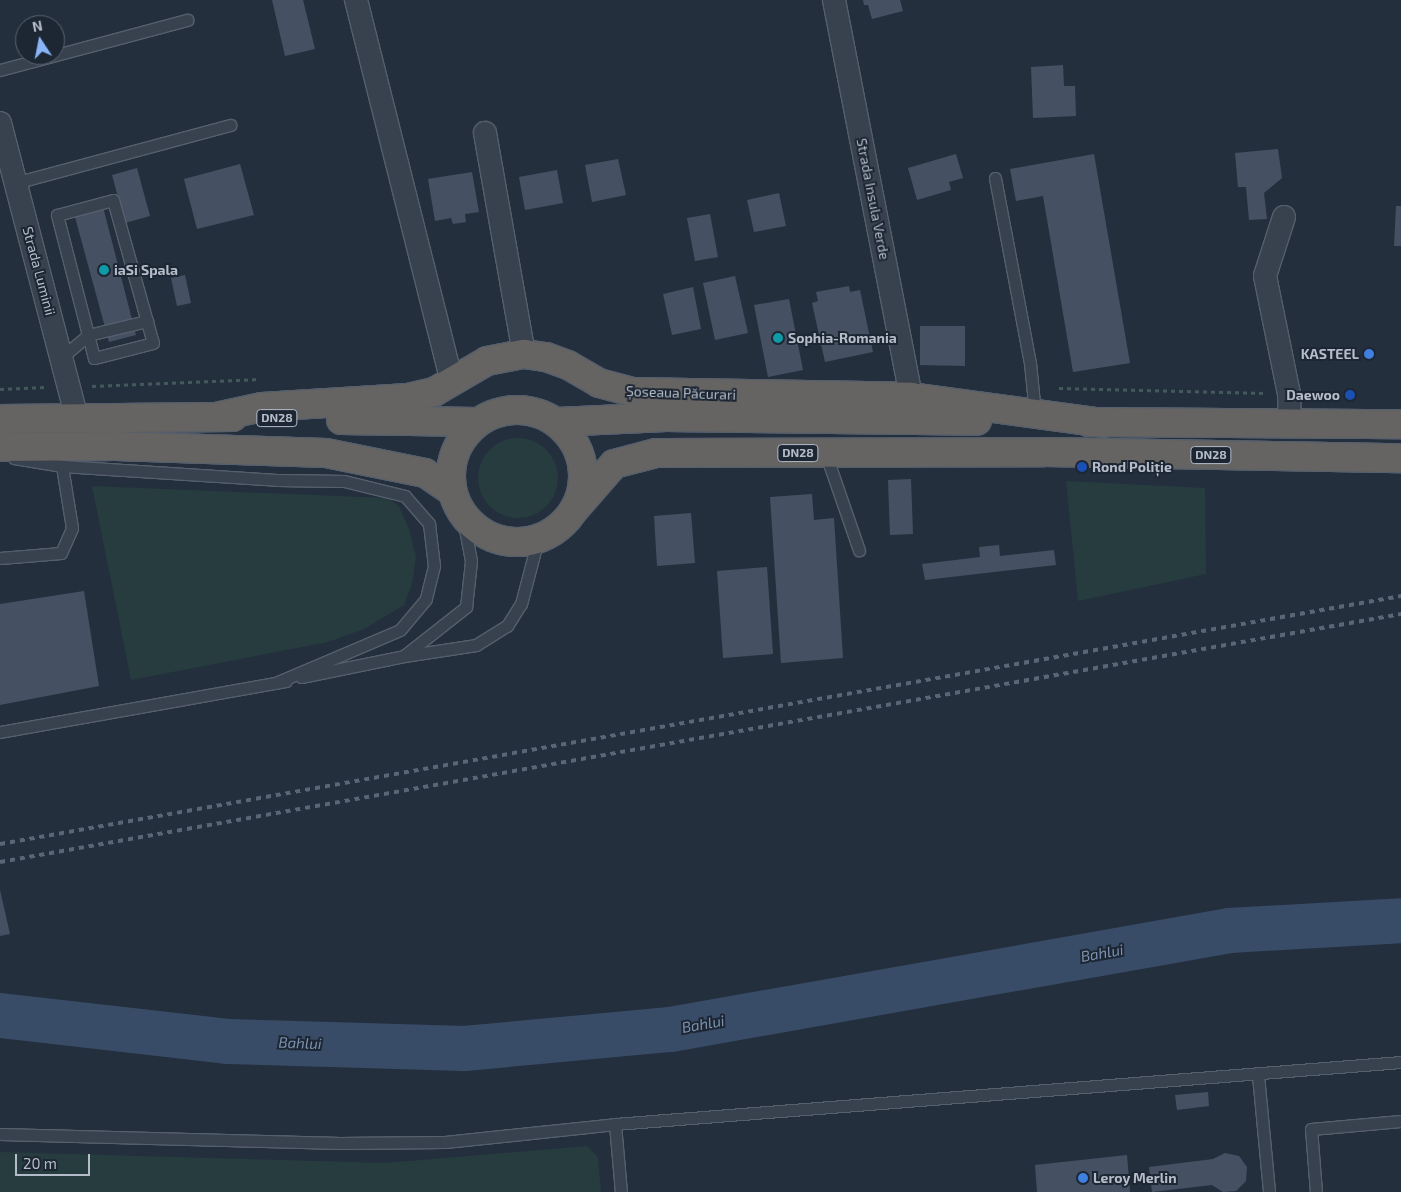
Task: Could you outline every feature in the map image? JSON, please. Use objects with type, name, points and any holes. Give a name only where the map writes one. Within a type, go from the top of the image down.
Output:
[{"type":"highway","name":"Șoseaua Păcurari","points":[[216,417],[262,407],[408,398],[434,392],[487,361],[524,354],[546,357],[568,365],[599,384],[632,392],[911,397],[1104,422]]},
{"type":"highway","name":"DN28","points":[[457,502],[453,458],[462,438],[477,422],[500,412],[526,410],[557,422],[666,417],[1401,424]]},
{"type":"highway","name":"DN28","points":[[0,419],[216,417],[477,422]]},
{"type":"highway","name":"DN28","points":[[557,422],[569,434],[583,463],[582,487],[574,510]]},
{"type":"highway","points":[[1390,458],[1381,442],[1401,440]]},
{"type":"highway","name":"DN28","points":[[0,447],[116,446],[326,453],[425,473],[457,502],[476,528],[495,539],[516,542],[538,539],[559,528],[614,464],[656,453],[1044,452],[1390,458]]},
{"type":"street","points":[[356,0],[452,383]]},
{"type":"street","name":"Strada Insula Verde","points":[[834,0],[911,397]]},
{"type":"street","name":"Strada Luminii","points":[[0,123],[77,418]]},
{"type":"street","points":[[485,133],[524,354]]},
{"type":"street","points":[[1284,217],[1265,276],[1289,394],[1290,423]]},
{"type":"lane","points":[[0,70],[187,20]]},
{"type":"lane","points":[[15,183],[230,125]]},
{"type":"lane","points":[[994,178],[1030,363],[1035,413]]},
{"type":"lane","points":[[113,200],[153,344],[94,358],[88,335],[57,215],[113,200]]},
{"type":"lane","points":[[62,357],[88,335],[147,321]]},
{"type":"lane","points":[[825,452],[859,550]]},
{"type":"lane","points":[[0,456],[62,466],[277,480],[344,481],[405,496],[429,524],[434,566],[426,599],[400,630],[278,682]]},
{"type":"lane","points":[[0,558],[61,553],[72,528],[62,466]]},
{"type":"lane","points":[[404,656],[466,607],[471,561],[457,502]]},
{"type":"lane","points":[[0,732],[278,682],[404,656],[476,645],[508,626],[521,604],[538,539]]},
{"type":"lane","points":[[0,1134],[340,1143],[444,1142],[615,1124],[1401,1062]]},
{"type":"lane","points":[[1258,1074],[1269,1192]]},
{"type":"lane","points":[[1316,1192],[1311,1128],[1401,1121]]},
{"type":"lane","points":[[615,1124],[621,1192]]},
{"type":"green space","points":[[518,438],[533,441],[546,450],[555,463],[558,478],[555,493],[546,506],[533,515],[518,518],[503,515],[490,506],[481,493],[478,478],[481,463],[490,450],[503,441]]},
{"type":"green space","points":[[1066,481],[1205,488],[1206,574],[1078,601]]},
{"type":"green space","points":[[92,486],[387,498],[399,506],[409,529],[416,557],[412,584],[404,605],[364,629],[328,642],[131,680]]},
{"type":"green space","points":[[587,1146],[598,1157],[601,1192],[0,1192],[0,1152],[386,1163]]},
{"type":"building","points":[[272,0],[303,0],[315,49],[285,56]]},
{"type":"building","points":[[863,0],[900,0],[903,11],[872,19],[868,5],[864,5]]},
{"type":"building","points":[[1063,65],[1064,86],[1075,86],[1076,116],[1033,118],[1031,67]]},
{"type":"building","points":[[1278,149],[1282,178],[1264,193],[1267,219],[1249,220],[1246,187],[1238,187],[1235,153]]},
{"type":"building","points":[[956,154],[963,178],[949,182],[951,190],[917,200],[908,168]]},
{"type":"building","points":[[1094,154],[1130,363],[1073,372],[1043,196],[1016,201],[1010,169]]},
{"type":"building","points":[[618,159],[626,195],[592,202],[585,165]]},
{"type":"building","points":[[240,164],[254,215],[197,229],[184,179]]},
{"type":"building","points":[[137,168],[150,216],[125,223],[112,175]]},
{"type":"building","points":[[557,170],[563,203],[525,210],[519,177]]},
{"type":"building","points":[[472,172],[479,212],[465,214],[466,222],[453,224],[451,218],[435,221],[428,179]]},
{"type":"building","points":[[779,193],[786,226],[754,232],[747,200]]},
{"type":"building","name":"iaSi Spala","points":[[101,199],[136,335],[109,342],[72,206]]},
{"type":"building","points":[[1396,206],[1401,206],[1401,246],[1394,246]]},
{"type":"building","points":[[710,214],[718,257],[695,261],[687,218]]},
{"type":"building","points":[[185,275],[191,303],[177,306],[171,278]]},
{"type":"building","points":[[735,276],[748,333],[715,340],[703,283]]},
{"type":"building","points":[[849,286],[850,292],[860,290],[873,352],[825,362],[812,303],[818,301],[816,292]]},
{"type":"building","points":[[693,287],[701,329],[672,335],[663,294]]},
{"type":"building","name":"Sophia-Romania","points":[[789,299],[803,370],[768,377],[754,305]]},
{"type":"building","points":[[920,326],[965,326],[965,366],[920,365]]},
{"type":"building","points":[[911,479],[913,534],[890,535],[888,480]]},
{"type":"building","points":[[812,494],[814,520],[834,518],[843,658],[781,663],[770,497]]},
{"type":"building","points":[[691,513],[695,563],[657,566],[654,516]]},
{"type":"building","points":[[999,545],[1000,556],[1054,550],[1056,565],[925,580],[922,564],[980,557],[979,547]]},
{"type":"building","points":[[767,567],[773,654],[723,658],[717,571]]},
{"type":"building","points":[[84,591],[99,686],[0,705],[0,604]]},
{"type":"building","points":[[0,890],[10,934],[0,936]]},
{"type":"building","points":[[1208,1092],[1209,1106],[1177,1110],[1175,1095]]},
{"type":"building","points":[[1225,1153],[1239,1156],[1247,1167],[1246,1181],[1236,1191],[1223,1192],[1212,1185],[1152,1192],[1149,1167],[1213,1159]]},
{"type":"building","name":"Leroy Merlin","points":[[1127,1155],[1130,1192],[1037,1192],[1035,1165]]},
{"type":"waterway","name":"Bahlui","points":[[0,1015],[227,1041],[464,1048],[670,1029],[1229,930],[1401,920]]},
{"type":"railway","points":[[0,844],[1401,596]]},
{"type":"railway","points":[[0,862],[1401,614]]},
{"type":"place","name":"iaSi Spala","points":[[104,270]]},
{"type":"place","name":"Sophia-Romania","points":[[778,338]]},
{"type":"place","name":"KASTEEL","points":[[1369,354]]},
{"type":"place","name":"Daewoo","points":[[1350,395]]},
{"type":"place","name":"Rond Poliție","points":[[1082,467]]},
{"type":"place","name":"Leroy Merlin","points":[[1083,1178]]}]
